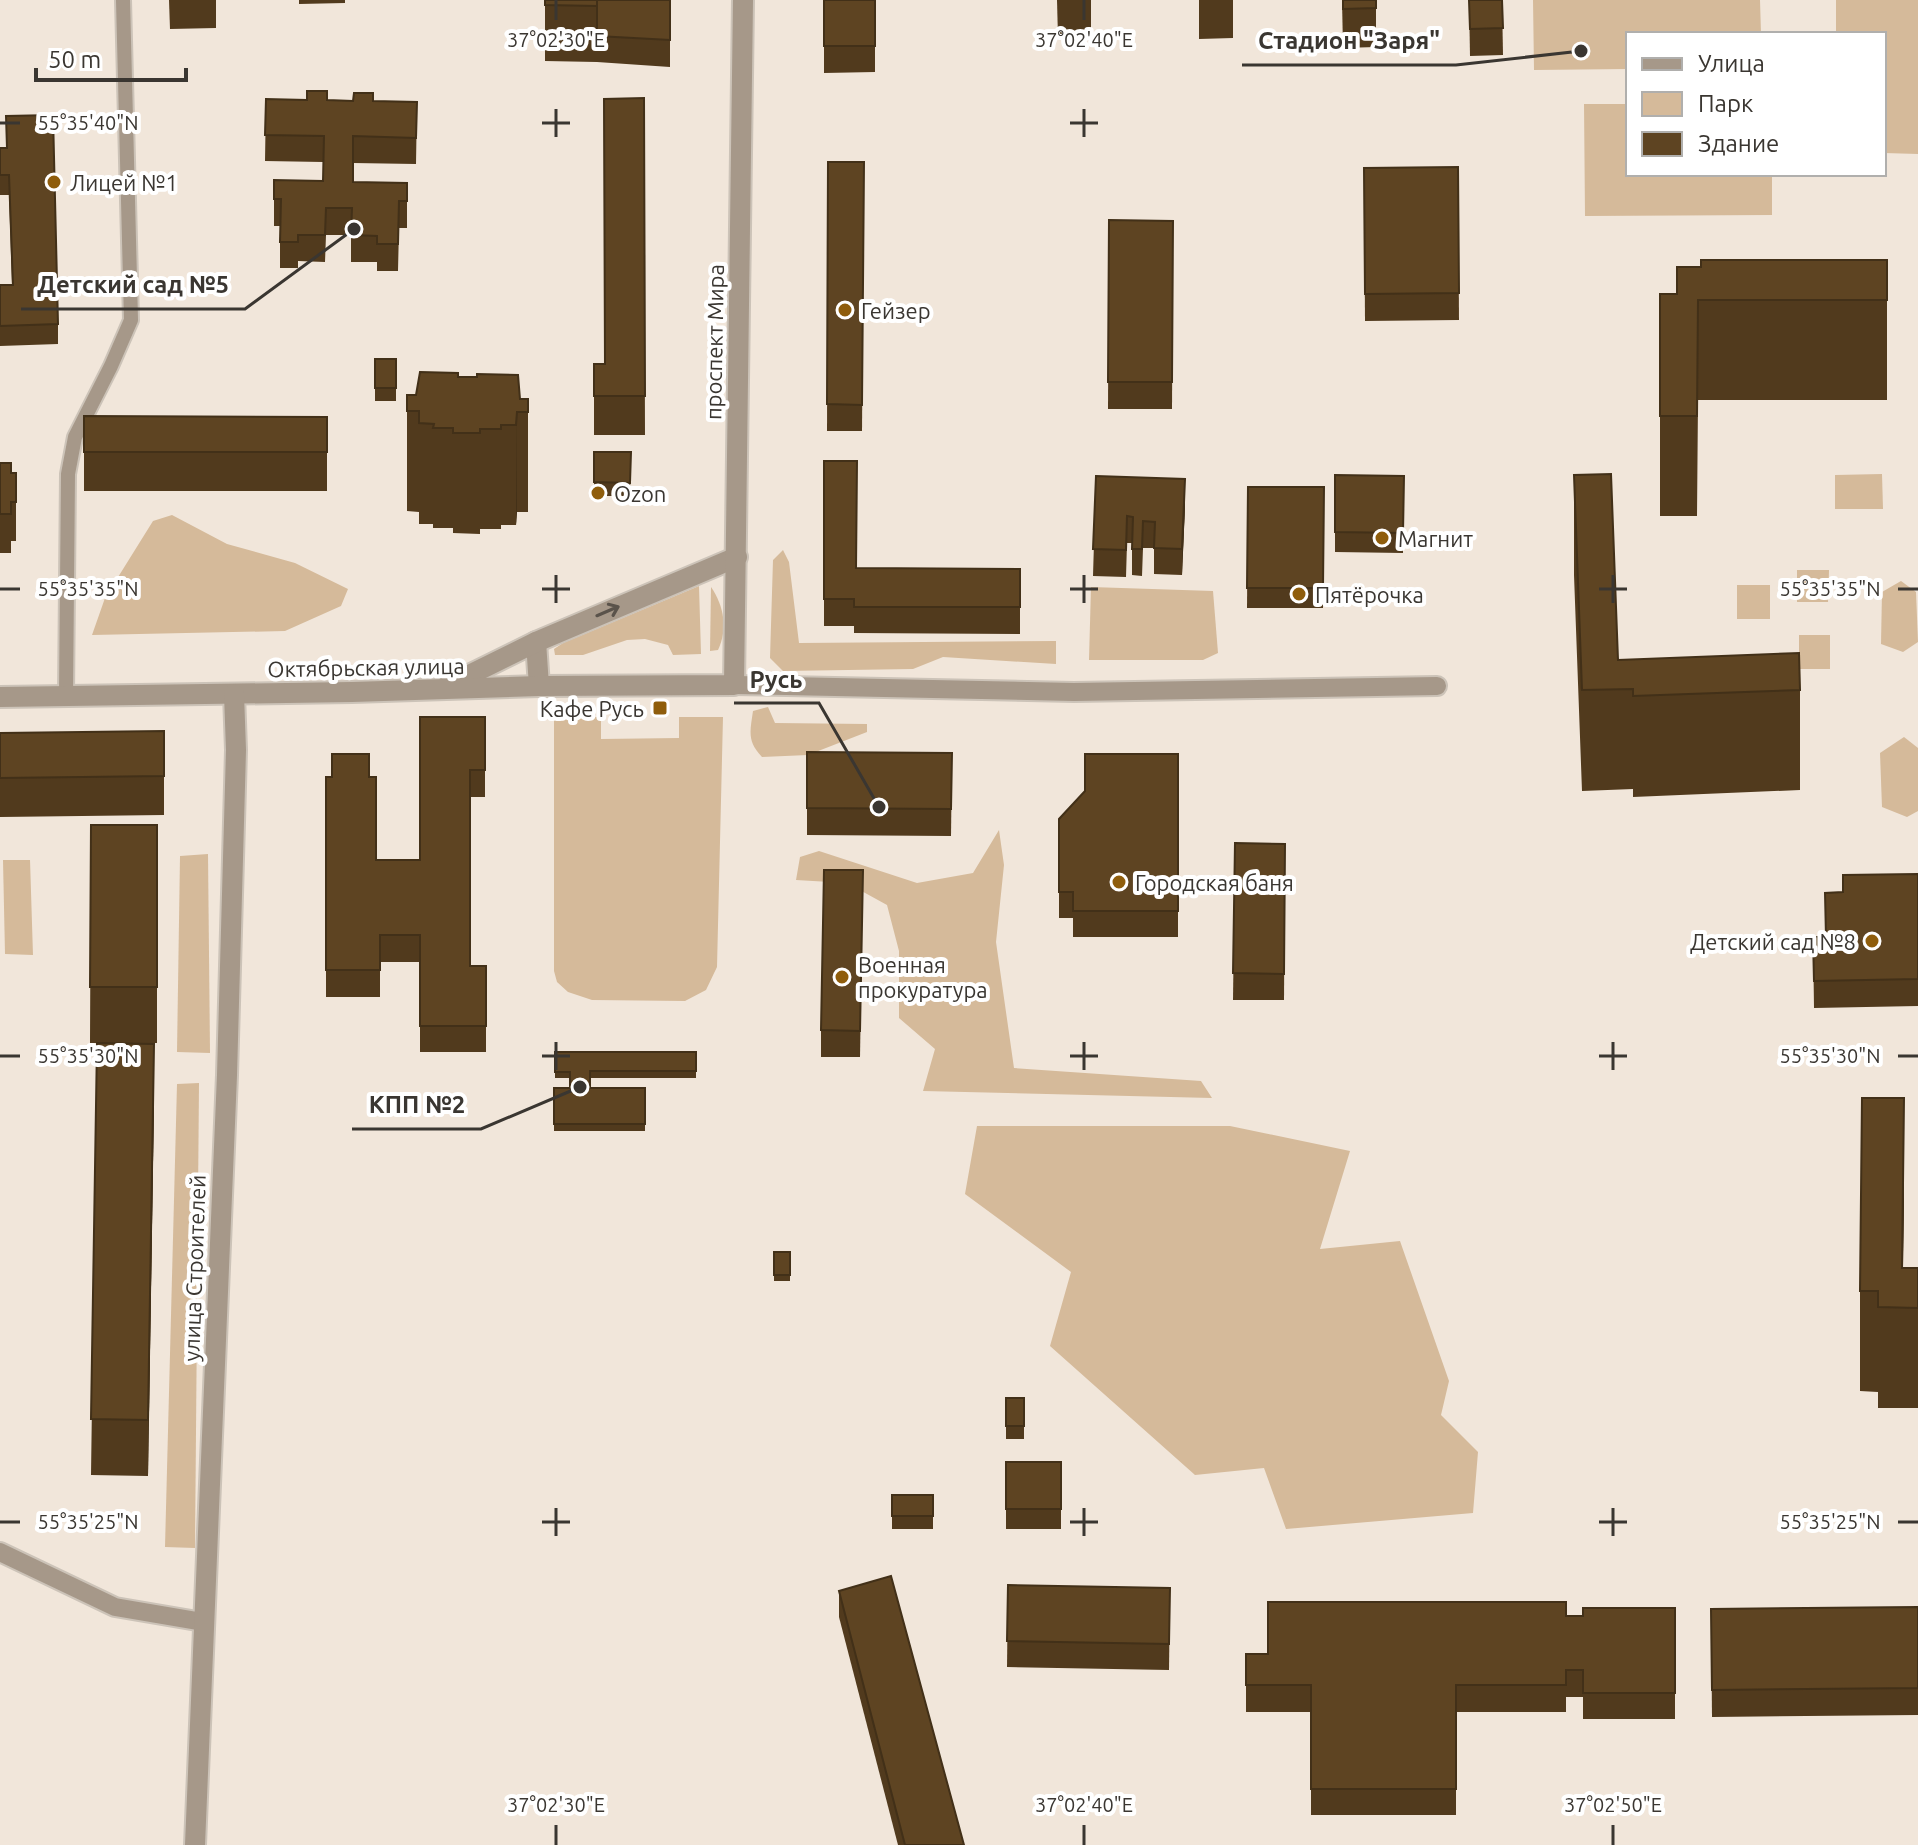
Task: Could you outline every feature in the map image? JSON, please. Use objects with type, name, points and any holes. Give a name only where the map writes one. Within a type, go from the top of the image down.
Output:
[{"type":"street","points":[[66,697],[68,474],[75,437],[131,320],[123,0]]},
{"type":"street","name":"проспект Мира","points":[[734,685],[743,0]]},
{"type":"street","points":[[440,690],[536,642],[737,557]]},
{"type":"street","points":[[536,642],[539,686]]},
{"type":"street","points":[[734,685],[1074,692],[1437,686]]},
{"type":"street","name":"Октябрьская улица","points":[[0,697],[734,685]]},
{"type":"street","name":"улица Строителей","points":[[195,1845],[227,1075],[236,750],[234,694]]},
{"type":"street","points":[[0,1552],[115,1607],[203,1622]]},
{"type":"green space","points":[[1533,0],[1760,0],[1761,32],[1626,32],[1626,69],[1534,70]]},
{"type":"green space","points":[[1836,0],[1918,0],[1918,154],[1886,153],[1886,32],[1836,32]]},
{"type":"green space","points":[[1584,104],[1626,104],[1626,176],[1772,176],[1772,215],[1585,216]]},
{"type":"green space","points":[[1882,474],[1883,509],[1835,509],[1835,475]]},
{"type":"green space","points":[[172,515],[227,544],[295,563],[348,589],[341,606],[285,631],[92,635],[105,598],[153,521]]},
{"type":"green space","points":[[783,550],[789,562],[799,643],[1056,641],[1056,664],[943,657],[913,669],[783,671],[770,658],[773,560]]},
{"type":"green space","points":[[1797,570],[1829,570],[1828,602],[1797,602]]},
{"type":"green space","points":[[1901,581],[1916,592],[1918,642],[1903,652],[1881,644],[1882,592]]},
{"type":"green space","points":[[1737,585],[1770,585],[1770,619],[1737,619]]},
{"type":"green space","points":[[699,586],[701,654],[673,655],[668,645],[645,639],[627,640],[583,655],[555,655],[554,649],[563,643]]},
{"type":"green space","points":[[711,587],[722,610],[724,626],[718,650],[710,651]]},
{"type":"green space","points":[[1091,587],[1213,591],[1218,653],[1203,660],[1089,660]]},
{"type":"green space","points":[[1799,635],[1830,635],[1830,669],[1799,669]]},
{"type":"green space","points":[[768,707],[775,723],[867,724],[867,732],[808,755],[762,757],[752,741],[751,725],[753,711]]},
{"type":"green space","points":[[554,717],[601,717],[601,739],[679,738],[679,717],[723,717],[717,967],[706,990],[685,1001],[592,1000],[568,992],[557,982],[554,971]]},
{"type":"green space","points":[[1904,737],[1918,748],[1918,811],[1907,817],[1882,807],[1880,753]]},
{"type":"green space","points":[[999,830],[1004,865],[996,942],[1014,1068],[1201,1081],[1212,1098],[923,1091],[935,1049],[899,1018],[899,951],[887,905],[847,883],[796,880],[800,857],[819,851],[917,883],[973,873]]},
{"type":"green space","points":[[208,854],[210,1053],[177,1052],[180,856]]},
{"type":"green space","points":[[3,860],[30,860],[33,955],[5,954]]},
{"type":"green space","points":[[199,1083],[195,1548],[165,1547],[177,1084]]},
{"type":"green space","points":[[977,1126],[1230,1126],[1350,1151],[1320,1249],[1400,1241],[1449,1381],[1441,1415],[1478,1452],[1473,1513],[1286,1529],[1264,1468],[1195,1475],[1050,1346],[1071,1272],[965,1194]]},
{"type":"building","points":[[545,0],[597,0],[597,6],[545,5]]},
{"type":"building","points":[[597,0],[670,0],[670,40],[597,36]]},
{"type":"building","points":[[824,0],[875,0],[875,46],[824,46]]},
{"type":"building","points":[[1343,0],[1376,0],[1376,8],[1343,9]]},
{"type":"building","points":[[1469,0],[1502,0],[1503,28],[1470,29]]},
{"type":"building","points":[[307,91],[327,91],[327,100],[353,101],[354,93],[373,93],[373,101],[417,102],[416,138],[353,136],[353,182],[407,183],[407,201],[399,201],[398,244],[377,244],[377,236],[351,235],[352,208],[326,208],[325,235],[298,235],[298,242],[280,242],[281,199],[274,199],[274,180],[323,181],[324,136],[265,135],[266,99],[307,100]]},
{"type":"building","points":[[644,98],[645,396],[594,396],[594,364],[605,364],[604,99]]},
{"type":"building","points":[[53,115],[58,324],[0,326],[0,285],[13,285],[9,175],[0,175],[0,148],[7,148],[6,116]]},
{"type":"building","name":"Гейзер","points":[[828,162],[864,162],[862,405],[827,404]]},
{"type":"building","points":[[1458,167],[1459,293],[1365,294],[1364,168]]},
{"type":"building","points":[[1109,220],[1173,221],[1172,382],[1108,382]]},
{"type":"building","points":[[1701,260],[1887,260],[1887,300],[1698,300],[1697,416],[1660,416],[1660,294],[1677,294],[1677,267],[1701,267]]},
{"type":"building","points":[[375,359],[396,359],[396,388],[375,388]]},
{"type":"building","points":[[420,372],[458,373],[458,377],[518,375],[520,399],[528,399],[528,412],[517,412],[516,425],[480,429],[480,433],[453,433],[453,428],[433,428],[434,424],[419,423],[419,411],[407,411],[407,395],[416,395]]},
{"type":"building","points":[[84,416],[327,417],[327,452],[84,452]]},
{"type":"building","points":[[594,452],[631,452],[630,483],[594,482]]},
{"type":"building","points":[[824,461],[857,461],[856,568],[1020,569],[1020,607],[854,607],[854,599],[824,599]]},
{"type":"building","points":[[0,463],[11,463],[11,473],[16,473],[16,502],[11,502],[11,514],[0,514]]},
{"type":"building","points":[[1611,474],[1618,660],[1799,653],[1800,690],[1633,696],[1633,689],[1582,690],[1574,475]]},
{"type":"building","points":[[1335,475],[1404,476],[1403,533],[1335,532]]},
{"type":"building","points":[[1096,476],[1185,479],[1182,549],[1154,548],[1155,522],[1143,521],[1142,549],[1132,549],[1133,517],[1127,516],[1126,550],[1093,549]]},
{"type":"building","points":[[1248,487],[1324,487],[1323,588],[1247,588]]},
{"type":"building","points":[[420,717],[485,717],[485,770],[470,770],[470,966],[486,966],[486,1026],[420,1026],[420,935],[380,935],[380,970],[326,970],[326,777],[332,777],[332,754],[369,754],[369,777],[376,777],[376,860],[420,860]]},
{"type":"building","points":[[164,731],[164,776],[0,778],[0,733]]},
{"type":"building","points":[[807,752],[952,753],[951,809],[807,808]]},
{"type":"building","name":"Городская баня","points":[[1085,754],[1178,754],[1178,911],[1073,911],[1073,892],[1059,892],[1059,819],[1085,791]]},
{"type":"building","points":[[91,825],[157,825],[157,987],[90,987]]},
{"type":"building","name":"Городская баня","points":[[1235,843],[1285,844],[1284,974],[1233,973]]},
{"type":"building","name":"Военная прокуратура","points":[[824,870],[863,870],[860,1031],[821,1030]]},
{"type":"building","name":"Детский сад №8","points":[[1918,874],[1918,979],[1814,981],[1813,937],[1826,937],[1825,893],[1843,892],[1843,875]]},
{"type":"building","points":[[97,1043],[154,1044],[148,1420],[91,1419]]},
{"type":"building","points":[[555,1052],[696,1052],[696,1071],[590,1071],[590,1088],[645,1088],[645,1124],[554,1124],[554,1088],[570,1088],[570,1072],[555,1072]]},
{"type":"building","points":[[1862,1098],[1904,1098],[1902,1268],[1918,1268],[1918,1308],[1878,1307],[1878,1291],[1860,1291]]},
{"type":"building","points":[[774,1252],[790,1252],[790,1275],[774,1275]]},
{"type":"building","points":[[1006,1398],[1024,1398],[1024,1426],[1006,1426]]},
{"type":"building","points":[[1006,1462],[1061,1462],[1061,1509],[1006,1509]]},
{"type":"building","points":[[892,1495],[933,1495],[933,1516],[892,1516]]},
{"type":"building","points":[[891,1576],[964,1845],[905,1845],[839,1591]]},
{"type":"building","points":[[1008,1585],[1170,1588],[1169,1644],[1007,1641]]},
{"type":"building","points":[[1268,1602],[1566,1602],[1566,1616],[1583,1616],[1583,1608],[1675,1608],[1675,1693],[1583,1693],[1583,1670],[1566,1670],[1566,1685],[1456,1685],[1456,1789],[1311,1789],[1311,1685],[1246,1685],[1246,1654],[1268,1654]]},
{"type":"building","points":[[1918,1607],[1918,1688],[1712,1690],[1711,1609]]},
{"type":"place","name":"Стадион \"Заря\"","points":[[1581,51]]},
{"type":"place","name":"Лицей №1","points":[[54,182]]},
{"type":"place","name":"Детский сад №5","points":[[354,229]]},
{"type":"place","name":"Гейзер","points":[[845,310]]},
{"type":"place","name":"Ozon","points":[[598,493]]},
{"type":"place","name":"Магнит","points":[[1382,538]]},
{"type":"place","name":"Пятёрочка","points":[[1299,594]]},
{"type":"place","name":"Кафе Русь","points":[[660,708]]},
{"type":"place","name":"Русь","points":[[879,807]]},
{"type":"place","name":"Городская баня","points":[[1119,882]]},
{"type":"place","name":"Детский сад №8","points":[[1872,941]]},
{"type":"place","name":"Военная прокуратура","points":[[842,977]]},
{"type":"place","name":"КПП №2","points":[[580,1087]]}]
